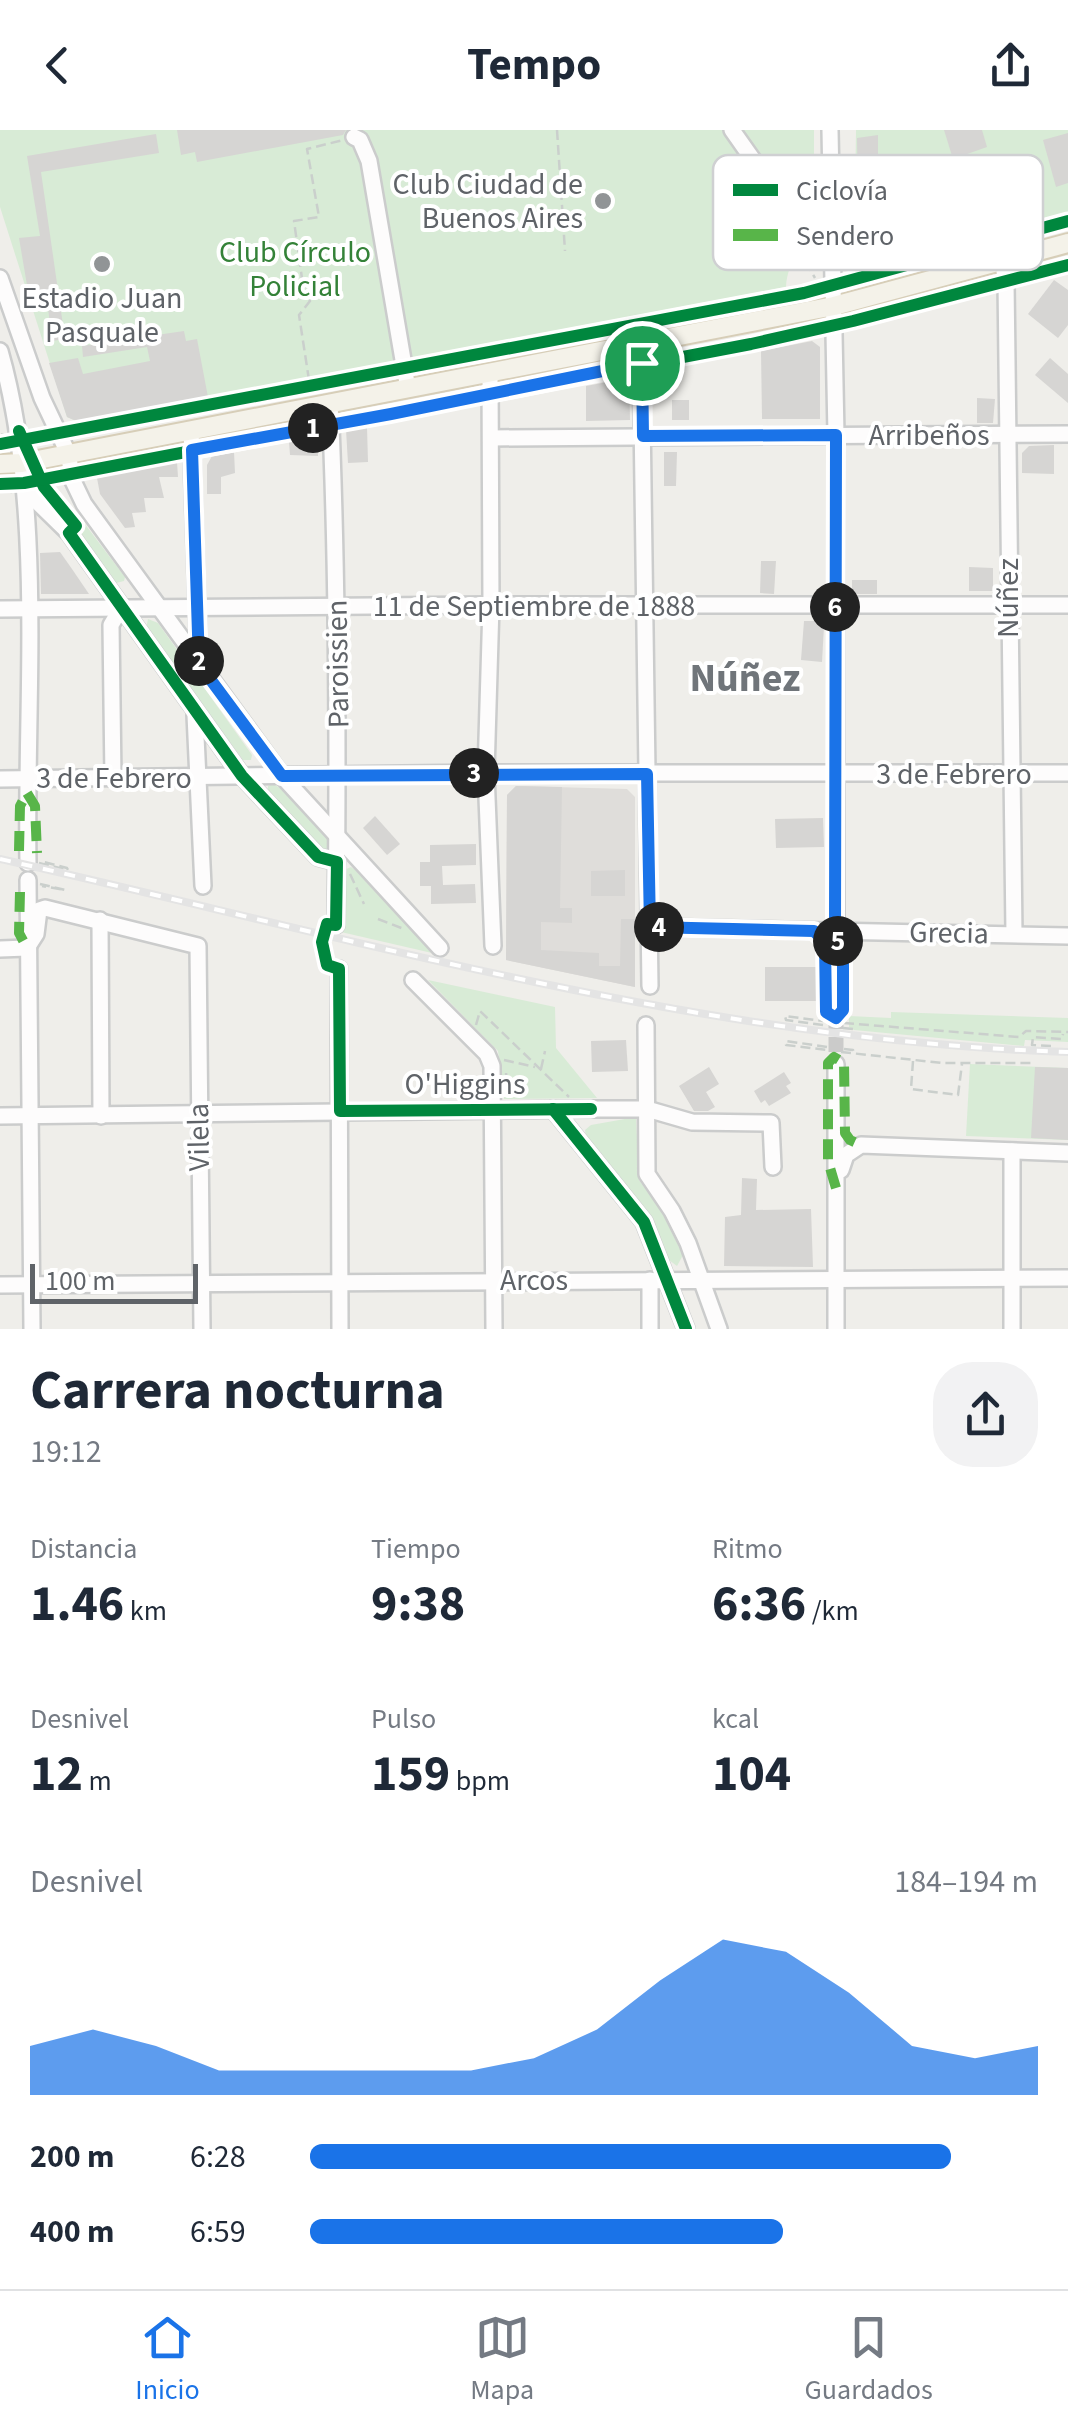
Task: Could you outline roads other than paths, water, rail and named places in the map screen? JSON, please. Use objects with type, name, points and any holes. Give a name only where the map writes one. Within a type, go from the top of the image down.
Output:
[{"type":"main road","points":[[1043,250],[1068,244]]},
{"type":"main road","points":[[0,464],[834,306],[968,270]]},
{"type":"street","points":[[732,130],[750,155]]},
{"type":"street","points":[[830,130],[831,155]]},
{"type":"street","points":[[354,137],[360,140],[369,162],[408,389]]},
{"type":"street","points":[[814,931],[825,942],[834,1020],[833,270]]},
{"type":"street","name":"Núñez","points":[[1004,270],[1014,934]]},
{"type":"street","points":[[0,278],[42,398],[44,458],[25,487],[31,870],[19,933],[27,948],[32,1329]]},
{"type":"street","points":[[641,344],[650,986]]},
{"type":"street","points":[[0,351],[15,404],[19,436],[72,478],[84,504],[156,607],[282,776],[440,948]]},
{"type":"street","points":[[490,373],[491,604],[486,773],[494,946]]},
{"type":"street","points":[[15,404],[28,392],[42,398]]},
{"type":"street","name":"Paroissien","points":[[330,404],[347,420],[338,607],[339,837],[331,927]]},
{"type":"street","points":[[190,430],[199,664]]},
{"type":"street","name":"Arribeños","points":[[491,438],[1068,434]]},
{"type":"street","points":[[25,487],[72,518],[84,504]]},
{"type":"street","points":[[53,506],[242,776],[318,858],[336,862]]},
{"type":"street","name":"11 de Septiembre de 1888","points":[[0,610],[491,604],[1068,605]]},
{"type":"street","points":[[113,778],[111,625],[121,608]]},
{"type":"street","points":[[195,712],[203,886]]},
{"type":"street","name":"3 de Febrero","points":[[0,779],[27,786],[113,778],[242,776],[1068,773]]},
{"type":"street","points":[[27,948],[36,934],[39,910],[50,908],[100,920],[101,1116]]},
{"type":"street","name":"Vilela","points":[[100,920],[198,946],[202,1329]]},
{"type":"street","name":"Grecia","points":[[650,927],[1068,936]]},
{"type":"street","points":[[0,948],[27,948]]},
{"type":"street","points":[[333,965],[340,1111],[340,1329]]},
{"type":"street","points":[[413,980],[498,1062],[494,1108],[494,1329]]},
{"type":"street","points":[[646,1025],[648,1174],[672,1212],[719,1329]]},
{"type":"street","points":[[836,1329],[836,1188],[829,1056],[843,1062],[844,1130],[850,1140],[861,1145],[1068,1153]]},
{"type":"street","points":[[553,1109],[644,1222],[686,1329]]},
{"type":"street","name":"O'Higgins","points":[[0,1116],[647,1109],[692,1122],[772,1123],[773,1167]]},
{"type":"street","points":[[836,1188],[845,1157],[861,1145]]},
{"type":"street","points":[[1012,1151],[1012,1329]]},
{"type":"street","name":"Arcos","points":[[0,1285],[1068,1278]]},
{"type":"street","points":[[650,1280],[650,1329]]},
{"type":"tunnel","points":[[836,1014],[836,1064]]},
{"type":"railway","points":[[0,859],[397,952],[664,1007],[932,1044],[1068,1052]]},
{"type":"place","name":"Club Ciudad de Buenos Aires","points":[[603,201]]},
{"type":"place","name":"Estadio Juan Pasquale","points":[[102,264]]},
{"type":"district","name":"Núñez","points":[[745,678]]},
{"type":"park label","name":"Club Círculo Policial","points":[[295,269]]}]
